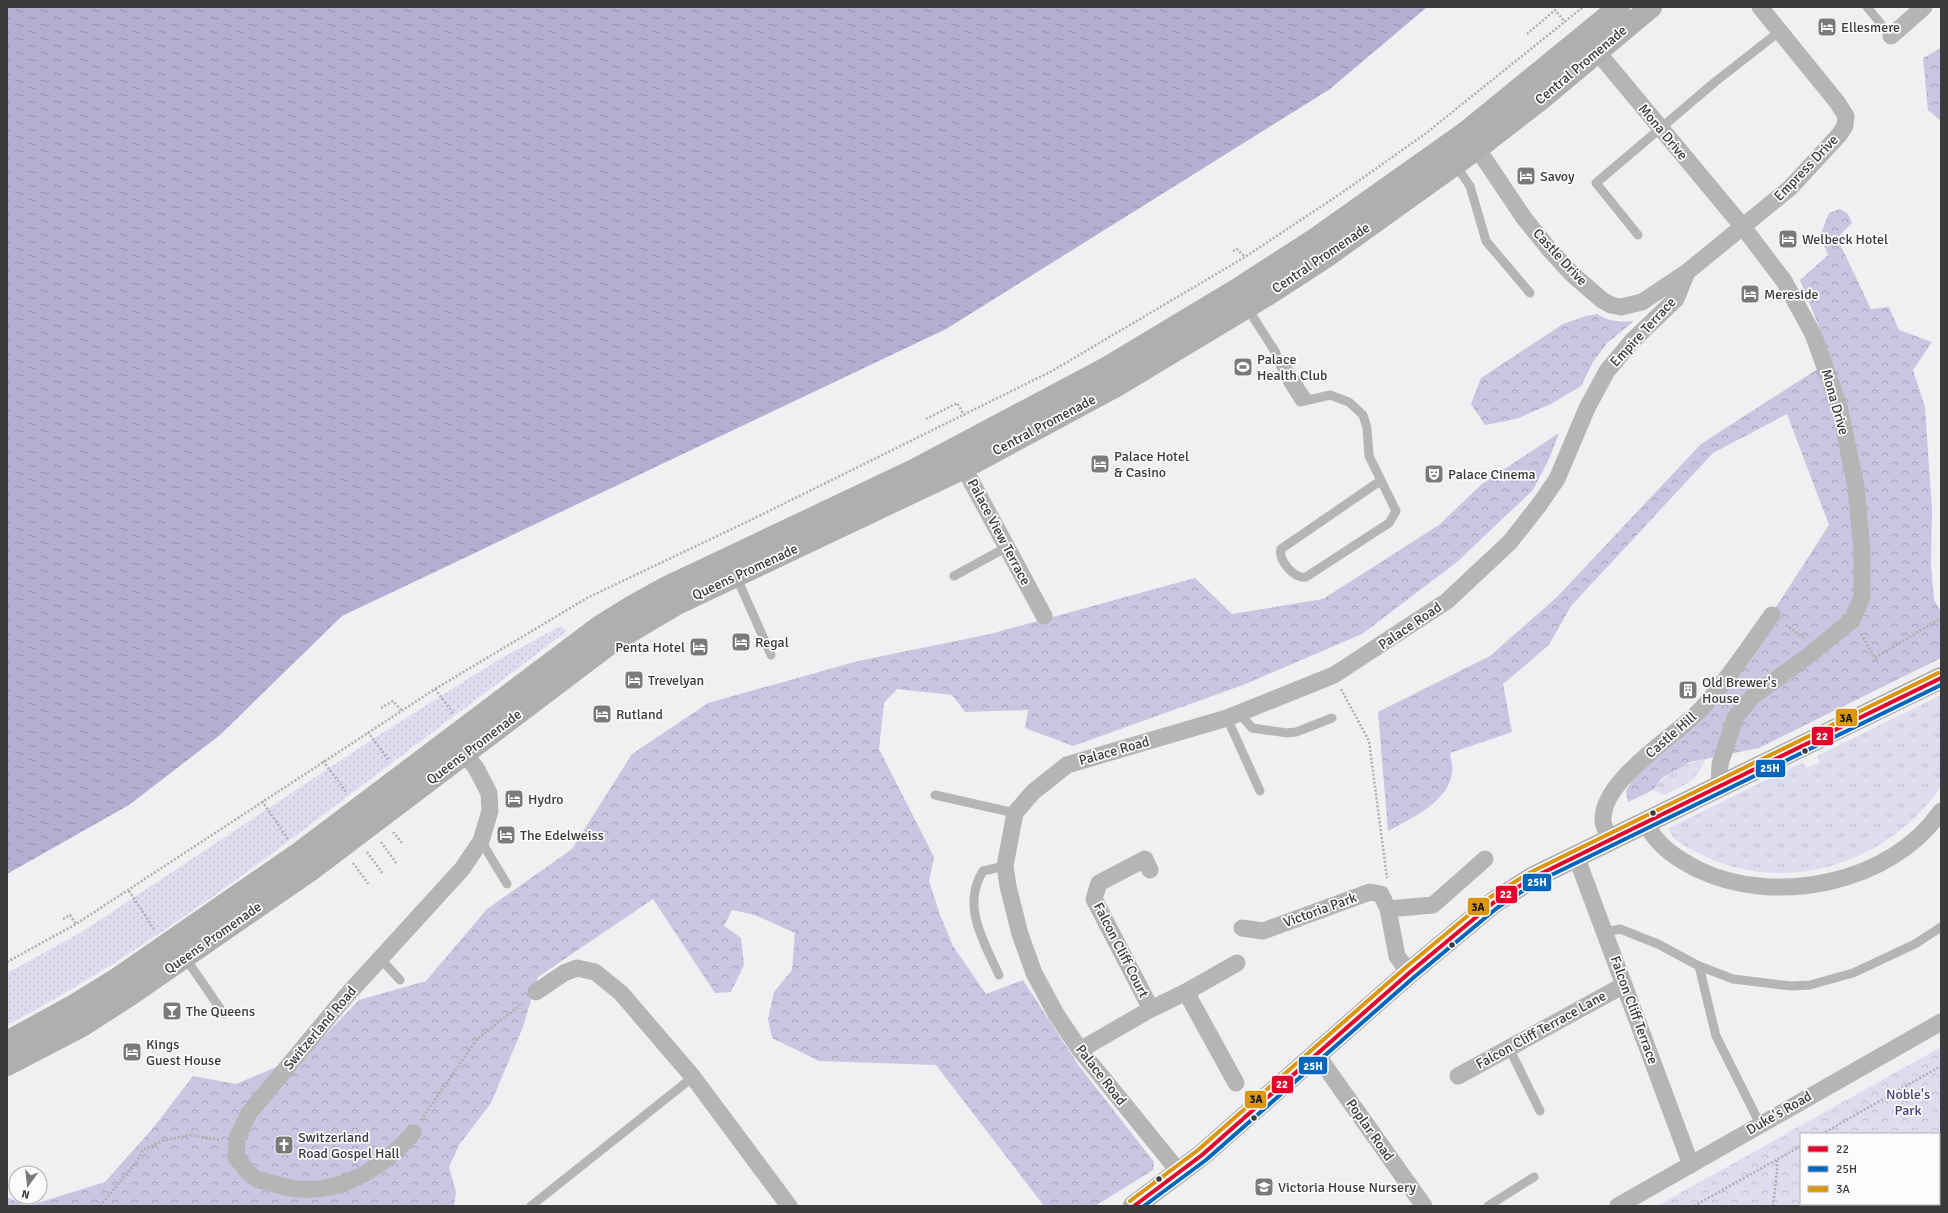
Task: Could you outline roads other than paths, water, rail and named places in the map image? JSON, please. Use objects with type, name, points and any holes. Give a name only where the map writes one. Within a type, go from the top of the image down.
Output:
[{"type":"main road","name":"Central Promenade","points":[[1591,44],[1619,7]]},
{"type":"main road","name":"Central Promenade","points":[[954,449],[1108,367],[1326,257],[1449,156],[1472,140],[1591,44],[1651,7]]},
{"type":"main road","name":"Central Promenade","points":[[964,468],[1118,384],[1242,299]]},
{"type":"main road","name":"Queens Promenade","points":[[7,1042],[71,1007],[172,944],[311,870],[600,626],[667,587],[914,470],[954,449]]},
{"type":"main road","name":"Queens Promenade","points":[[458,746],[611,643],[677,604],[964,468]]},
{"type":"main road","points":[[1134,1206],[1180,1173],[1317,1055],[1409,973],[1493,903],[1532,878],[1719,788],[1941,678]]},
{"type":"main road","name":"Queens Promenade","points":[[7,1065],[82,1026],[172,944]]},
{"type":"street","name":"Empress Drive","points":[[1743,227],[1790,188],[1839,135],[1845,126],[1846,116],[1837,102],[1760,7]]},
{"type":"street","points":[[1891,36],[1924,7]]},
{"type":"street","name":"Mona Drive","points":[[1591,44],[1743,227],[1784,281],[1813,334],[1839,406],[1856,487],[1862,551],[1862,597],[1852,620],[1808,656],[1752,697],[1735,718],[1720,764],[1719,788]]},
{"type":"street","name":"Castle Drive","points":[[1472,140],[1524,218],[1549,249],[1572,274],[1602,300],[1611,305],[1621,307],[1642,302],[1687,272]]},
{"type":"street","name":"Empire Terrace","points":[[1557,479],[1587,408],[1607,371],[1632,341],[1676,299],[1687,272],[1743,227]]},
{"type":"street","name":"Palace View Terrace","points":[[954,449],[1044,616]]},
{"type":"street","name":"Palace Road","points":[[1180,1173],[1080,1050],[1056,1014],[1034,973],[1020,934],[1008,886],[1005,866],[1015,814],[1033,792],[1067,765],[1234,716],[1334,675],[1367,655],[1447,601],[1510,542],[1557,479]]},
{"type":"street","name":"Castle Hill","points":[[1610,840],[1603,820],[1607,801],[1620,782],[1649,752],[1704,707],[1772,615]]},
{"type":"street","name":"Switzerland Road","points":[[413,1133],[396,1152],[355,1180],[319,1189],[288,1188],[254,1178],[236,1157],[237,1138],[249,1113],[347,995],[462,869],[481,841],[490,811],[489,793],[476,768],[458,746]]},
{"type":"street","points":[[1646,823],[1657,841],[1674,856],[1712,876],[1750,886],[1779,888],[1808,886],[1824,883],[1875,865],[1917,838],[1941,811]]},
{"type":"street","name":"Falcon Cliff Terrace","points":[[1576,856],[1606,932],[1624,985],[1691,1165]]},
{"type":"street","points":[[1409,973],[1397,956],[1388,909],[1433,905],[1485,859]]},
{"type":"street","name":"Falcon Cliff Court","points":[[1150,870],[1145,860],[1099,883],[1094,899],[1151,1009]]},
{"type":"street","name":"Victoria Park","points":[[1242,928],[1263,931],[1370,892],[1381,894],[1388,909]]},
{"type":"street","name":"Falcon Cliff Court","points":[[1080,1050],[1151,1009],[1186,992],[1237,963]]},
{"type":"street","points":[[536,992],[564,972],[577,968],[595,972],[621,993],[693,1077],[790,1206]]},
{"type":"street","name":"Falcon Cliff Terrace Lane","points":[[1458,1076],[1624,985]]},
{"type":"street","points":[[1186,992],[1236,1083]]},
{"type":"street","name":"Duke's Road","points":[[1618,1206],[1941,1022]]},
{"type":"street","name":"Poplar Road","points":[[1317,1055],[1424,1206]]},
{"type":"lane","points":[[1866,7],[1891,36]]},
{"type":"lane","points":[[1638,235],[1596,183],[1715,82],[1780,31]]},
{"type":"lane","points":[[1449,156],[1470,186],[1486,241],[1530,293]]},
{"type":"lane","points":[[1242,299],[1308,399],[1330,395],[1349,402],[1363,415],[1367,428],[1369,456],[1380,481],[1395,506],[1396,512],[1392,520],[1306,577],[1301,577],[1295,574],[1283,561],[1280,553],[1281,549],[1380,481]]},
{"type":"lane","points":[[954,576],[1007,547]]},
{"type":"lane","points":[[736,576],[771,655]]},
{"type":"lane","points":[[1234,716],[1252,728],[1287,733],[1296,732],[1332,718]]},
{"type":"lane","points":[[1234,716],[1260,791]]},
{"type":"lane","points":[[935,795],[1015,814]]},
{"type":"lane","points":[[481,841],[508,884]]},
{"type":"lane","points":[[999,975],[979,929],[972,904],[976,882],[982,872],[1005,866]]},
{"type":"lane","points":[[1606,932],[1620,929],[1658,944],[1699,966],[1733,979],[1791,986],[1810,985],[1853,973],[1915,944],[1941,927]]},
{"type":"lane","points":[[172,944],[224,1014]]},
{"type":"lane","points":[[380,958],[400,980]]},
{"type":"lane","points":[[1699,966],[1716,1036],[1760,1124]]},
{"type":"lane","points":[[1509,1048],[1540,1110]]},
{"type":"lane","points":[[531,1206],[693,1077]]},
{"type":"lane","points":[[1488,1206],[1534,1177]]},
{"type":"water","points":[[7,7],[1427,7],[1330,89],[946,329],[342,616],[220,735],[129,805],[7,874]]},
{"type":"place","name":"Ellesmere","points":[[1827,27]]},
{"type":"place","name":"Savoy","points":[[1526,176]]},
{"type":"place","name":"Welbeck Hotel","points":[[1788,239]]},
{"type":"place","name":"Mereside","points":[[1750,294]]},
{"type":"place","name":"Palace Health Club","points":[[1243,367]]},
{"type":"place","name":"Palace Hotel & Casino","points":[[1100,464]]},
{"type":"place","name":"Palace Cinema","points":[[1434,474]]},
{"type":"place","name":"Regal","points":[[741,642]]},
{"type":"place","name":"Penta Hotel","points":[[699,647]]},
{"type":"place","name":"Trevelyan","points":[[634,680]]},
{"type":"place","name":"Old Brewer's House","points":[[1688,690]]},
{"type":"place","name":"Rutland","points":[[602,714]]},
{"type":"place","name":"Hydro","points":[[514,799]]},
{"type":"place","name":"The Edelweiss","points":[[506,835]]},
{"type":"place","name":"The Queens","points":[[172,1011]]},
{"type":"place","name":"Kings Guest House","points":[[132,1052]]},
{"type":"place","name":"Switzerland Road Gospel Hall","points":[[284,1145]]},
{"type":"place","name":"Victoria House Nursery","points":[[1264,1187]]},
{"type":"park label","name":"Noble's Park","points":[[1908,1102]]}]
